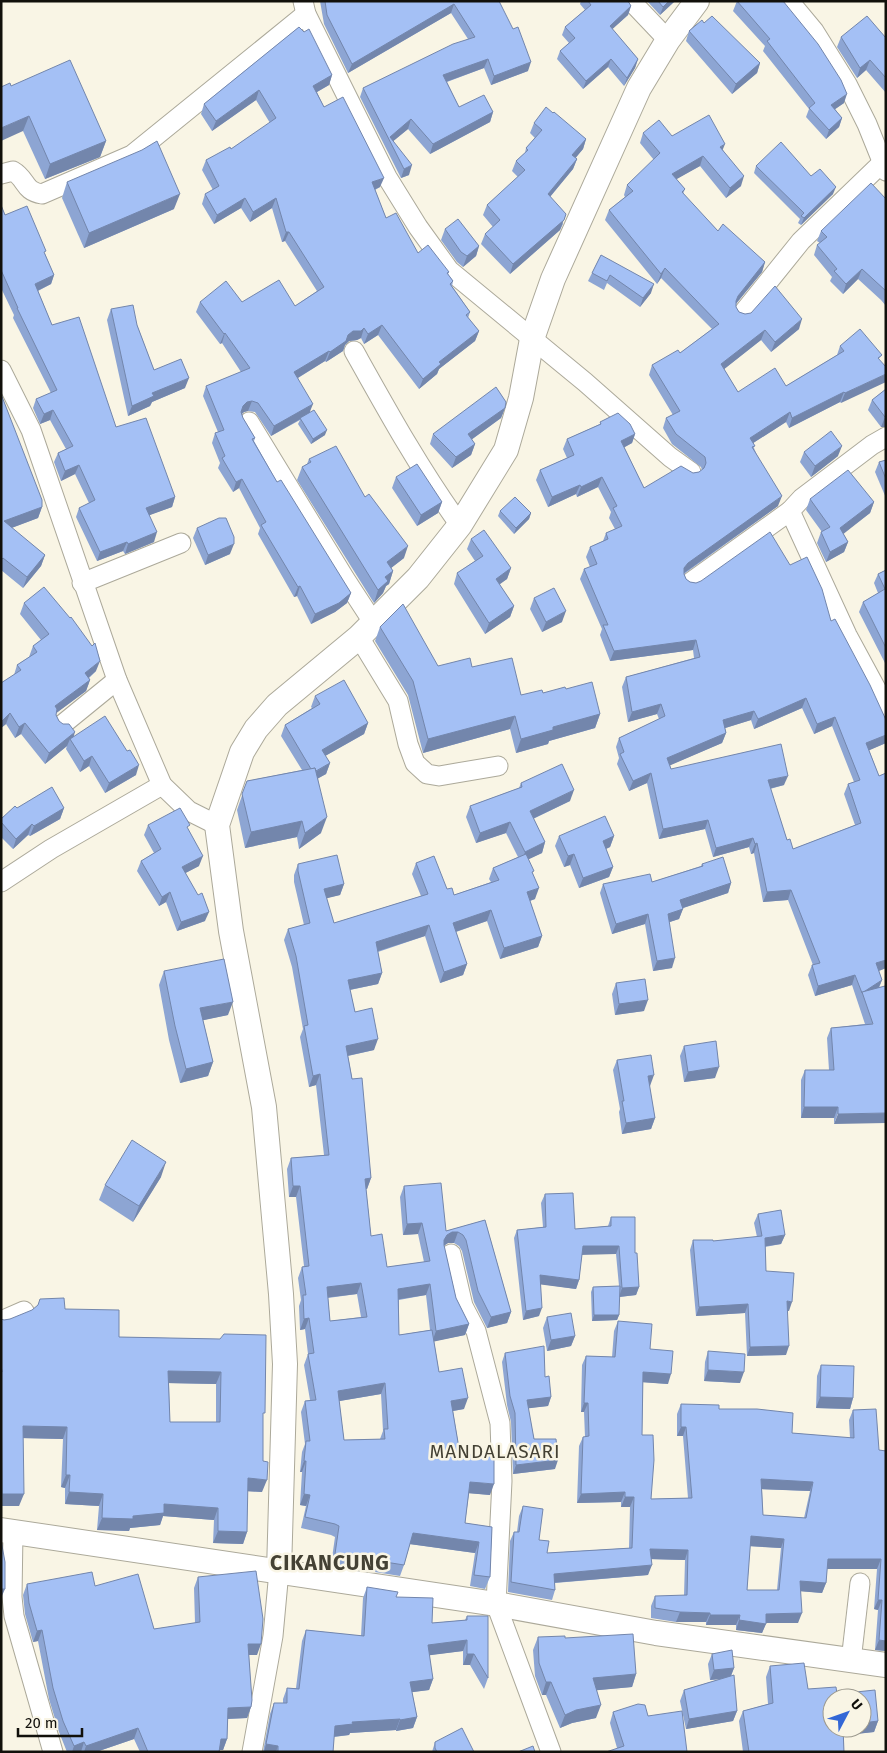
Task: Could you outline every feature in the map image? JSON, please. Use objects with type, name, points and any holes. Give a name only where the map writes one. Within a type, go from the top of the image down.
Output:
[{"type":"street","points":[[631,1],[668,40]]},
{"type":"street","points":[[252,1752],[273,1636],[278,1571],[285,1364],[281,1294],[264,1107],[231,931],[217,825],[242,752],[256,729],[277,705],[366,629],[418,578],[460,524],[506,450],[521,398],[532,339],[553,279],[639,88],[668,40],[697,1]]},
{"type":"street","points":[[743,313],[800,241],[884,167],[847,84],[814,31],[789,1]]},
{"type":"street","points":[[1,174],[13,170],[18,173],[30,190],[42,194],[132,155],[304,8],[387,177],[418,227],[449,270],[585,382],[670,457],[691,472]]},
{"type":"street","points":[[354,351],[386,409],[432,484],[460,524]]},
{"type":"street","points":[[1,370],[31,430],[82,583],[117,680],[162,785],[189,810],[217,825]]},
{"type":"street","points":[[249,422],[344,579],[398,701],[408,744],[415,763],[427,774],[439,776],[498,766]]},
{"type":"street","points":[[691,582],[790,511],[802,498],[872,445],[886,437]]},
{"type":"street","points":[[790,511],[847,635],[886,707]]},
{"type":"street","points":[[82,583],[181,543]]},
{"type":"street","points":[[63,724],[117,680]]},
{"type":"street","points":[[1,882],[51,849],[162,785]]},
{"type":"street","points":[[451,1254],[463,1306],[476,1331],[500,1423],[502,1481],[496,1604],[551,1752]]},
{"type":"street","points":[[1,1321],[24,1311]]},
{"type":"street","points":[[53,1752],[14,1616],[7,1531],[496,1604],[656,1633],[886,1665]]},
{"type":"street","points":[[851,1661],[860,1583]]},
{"type":"building","points":[[325,1],[499,1],[513,29],[518,27],[531,62],[494,76],[488,59],[443,75],[459,107],[484,95],[493,112],[433,144],[411,119],[390,137],[412,165],[404,169],[363,88],[453,44],[475,37],[454,4],[352,64],[327,15]]},
{"type":"building","points":[[588,1],[628,1],[631,6],[610,26],[638,59],[627,78],[611,59],[586,81],[560,51],[575,38],[565,27],[591,5]]},
{"type":"building","points":[[658,1],[669,1],[663,7]]},
{"type":"building","points":[[737,1],[783,1],[818,44],[841,80],[847,94],[831,105],[842,118],[829,130],[809,108],[815,103],[767,41],[770,39]]},
{"type":"building","points":[[712,16],[760,63],[736,84],[689,31],[702,20],[704,23]]},
{"type":"building","points":[[867,16],[886,38],[886,78],[870,60],[860,68],[841,37]]},
{"type":"building","points":[[299,27],[304,32],[309,29],[332,75],[313,86],[324,107],[343,97],[384,178],[372,182],[386,218],[396,213],[418,253],[428,245],[449,272],[447,273],[453,281],[450,284],[470,312],[466,315],[479,331],[439,362],[441,364],[423,379],[382,325],[368,334],[364,328],[361,331],[353,331],[348,335],[346,341],[294,372],[313,404],[274,426],[258,403],[247,402],[243,406],[241,412],[255,438],[252,439],[277,482],[281,480],[351,593],[339,603],[315,614],[300,586],[298,587],[261,525],[266,522],[242,479],[236,482],[222,458],[225,456],[215,433],[224,430],[206,386],[250,368],[200,302],[226,281],[242,302],[279,280],[295,306],[324,287],[289,232],[286,232],[276,198],[253,212],[245,198],[217,215],[205,194],[219,186],[206,160],[230,147],[231,149],[276,118],[259,90],[216,121],[204,104]]},
{"type":"building","points":[[70,60],[106,141],[50,164],[29,116],[1,128],[1,87],[10,83],[11,86]]},
{"type":"building","points":[[546,107],[586,139],[572,155],[577,159],[548,194],[566,214],[564,220],[513,264],[485,234],[500,220],[487,205],[525,170],[516,161],[528,150],[526,148],[542,130],[534,123]]},
{"type":"building","points":[[709,115],[725,144],[720,147],[744,176],[730,188],[703,156],[672,174],[685,189],[682,192],[718,231],[723,224],[765,262],[738,296],[736,307],[739,312],[751,313],[775,286],[802,319],[775,342],[765,330],[721,364],[738,392],[775,368],[786,386],[844,351],[840,346],[860,329],[882,355],[878,358],[886,367],[886,374],[844,392],[792,418],[790,412],[750,438],[755,446],[752,447],[782,496],[688,563],[684,568],[686,579],[696,583],[701,581],[770,532],[790,565],[807,557],[822,589],[831,621],[835,619],[886,720],[886,735],[866,743],[879,776],[886,773],[886,960],[876,963],[882,980],[862,993],[855,975],[818,986],[812,965],[820,963],[791,890],[767,892],[757,843],[755,844],[753,838],[716,848],[708,820],[663,829],[651,773],[633,781],[620,754],[624,752],[619,738],[665,716],[661,704],[632,712],[626,677],[700,657],[696,640],[614,651],[603,625],[608,625],[584,569],[597,564],[590,547],[608,539],[606,533],[622,526],[613,508],[617,506],[602,477],[552,497],[540,470],[574,455],[567,439],[601,424],[600,422],[618,413],[630,424],[635,434],[621,441],[644,488],[681,466],[693,473],[699,472],[706,463],[705,457],[676,434],[666,418],[680,411],[652,365],[678,350],[680,353],[719,324],[665,268],[661,274],[609,210],[633,191],[627,185],[660,153],[643,133],[659,120],[672,136]],"holes":[[[806,698],[817,724],[835,717],[860,780],[848,784],[861,823],[793,849],[790,839],[787,840],[768,780],[788,776],[781,744],[671,769],[667,758],[726,733],[723,720],[754,711],[758,719]]]},
{"type":"building","points":[[157,141],[180,194],[89,233],[67,182],[142,150]]},
{"type":"building","points":[[781,142],[811,176],[820,169],[836,187],[804,218],[801,216],[804,213],[756,166]]},
{"type":"building","points":[[871,183],[886,199],[886,291],[862,269],[846,284],[834,271],[837,269],[817,245],[827,237],[821,231]]},
{"type":"building","points":[[1,205],[5,215],[27,206],[54,275],[35,284],[52,325],[79,317],[116,427],[146,418],[175,497],[146,508],[157,532],[128,544],[127,542],[100,552],[79,508],[95,500],[79,465],[65,471],[58,453],[73,446],[53,410],[44,414],[36,399],[57,390],[17,308],[1,270]]},
{"type":"building","points":[[458,219],[479,246],[467,256],[461,252],[445,229]]},
{"type":"building","points":[[601,255],[654,284],[643,298],[610,275],[607,281],[592,273]]},
{"type":"building","points":[[133,305],[137,325],[154,370],[181,359],[189,378],[152,393],[154,396],[132,406],[111,309]]},
{"type":"building","points":[[496,387],[506,402],[505,408],[468,434],[475,444],[456,457],[433,434]]},
{"type":"building","points":[[886,389],[886,417],[885,417],[872,400]]},
{"type":"building","points":[[1,394],[42,500],[42,507],[4,521],[45,555],[27,577],[3,558],[1,560]]},
{"type":"building","points":[[314,410],[327,430],[313,439],[300,418]]},
{"type":"building","points":[[831,431],[842,446],[815,466],[804,452]]},
{"type":"building","points":[[336,446],[365,497],[369,494],[408,546],[387,562],[393,571],[385,577],[388,581],[378,590],[302,467],[311,462],[309,459]]},
{"type":"building","points":[[886,460],[886,479],[879,462]]},
{"type":"building","points":[[417,464],[442,502],[421,515],[396,477]]},
{"type":"building","points":[[848,470],[874,502],[840,528],[848,542],[830,552],[821,532],[830,527],[810,499]]},
{"type":"building","points":[[515,497],[531,513],[516,528],[500,511]]},
{"type":"building","points":[[219,518],[226,518],[234,537],[234,544],[208,555],[197,528]]},
{"type":"building","points":[[484,530],[511,568],[496,579],[514,606],[489,623],[457,573],[483,556],[471,539]]},
{"type":"building","points":[[886,570],[886,648],[863,602],[885,589],[878,574]]},
{"type":"building","points":[[44,587],[71,617],[92,646],[95,643],[100,661],[85,673],[90,680],[55,706],[59,721],[63,724],[69,724],[75,732],[49,753],[25,723],[19,727],[10,713],[1,722],[1,683],[21,670],[17,665],[37,652],[33,646],[49,634],[24,603]]},
{"type":"building","points":[[554,588],[566,611],[546,622],[534,598]]},
{"type":"building","points":[[403,604],[438,666],[470,658],[472,667],[512,658],[521,695],[542,690],[543,693],[565,687],[566,689],[592,682],[600,714],[553,727],[553,730],[521,739],[515,716],[428,739],[413,681],[380,627]]},
{"type":"building","points":[[344,680],[368,723],[322,750],[330,763],[316,771],[315,768],[311,769],[285,725],[320,704],[315,696]]},
{"type":"building","points":[[105,716],[127,751],[130,750],[139,765],[109,783],[92,756],[84,761],[70,739]]},
{"type":"building","points":[[562,764],[574,790],[530,811],[545,842],[525,852],[510,822],[480,833],[470,806],[522,787],[521,783]]},
{"type":"building","points":[[315,768],[327,817],[305,833],[302,821],[251,832],[242,794],[247,781]]},
{"type":"building","points":[[52,787],[64,808],[34,826],[32,824],[16,839],[1,822],[1,819],[15,806],[17,808]]},
{"type":"building","points":[[180,808],[190,825],[187,827],[203,856],[182,867],[198,895],[202,893],[209,912],[181,922],[170,892],[162,897],[141,861],[161,849],[148,825]]},
{"type":"building","points":[[605,816],[614,836],[603,841],[613,867],[583,878],[574,854],[568,856],[559,836]]},
{"type":"building","points":[[526,854],[539,888],[527,892],[542,936],[504,948],[491,910],[453,923],[467,964],[444,972],[429,925],[376,942],[382,973],[348,980],[355,1012],[372,1008],[378,1039],[346,1046],[352,1079],[362,1078],[371,1178],[365,1179],[371,1236],[382,1234],[387,1267],[430,1261],[422,1223],[407,1224],[404,1186],[441,1183],[446,1231],[485,1220],[511,1312],[491,1317],[478,1291],[466,1240],[458,1232],[452,1232],[447,1235],[444,1245],[456,1298],[469,1324],[436,1331],[430,1284],[398,1289],[399,1335],[432,1330],[439,1372],[462,1368],[468,1398],[451,1401],[460,1454],[494,1457],[494,1484],[470,1482],[465,1523],[492,1527],[490,1577],[474,1575],[479,1542],[413,1533],[404,1565],[335,1554],[339,1526],[305,1517],[310,1495],[304,1494],[306,1461],[304,1461],[306,1441],[310,1441],[305,1401],[316,1400],[308,1354],[314,1353],[309,1318],[304,1319],[303,1295],[306,1295],[302,1267],[309,1266],[300,1186],[293,1186],[291,1158],[329,1155],[320,1074],[313,1076],[304,1026],[308,1025],[296,956],[288,929],[310,923],[298,864],[337,855],[344,884],[324,889],[334,923],[428,894],[416,863],[434,856],[447,889],[452,888],[454,895],[499,880],[493,868]],"holes":[[[361,1283],[367,1317],[330,1321],[327,1287]],[[385,1383],[388,1429],[384,1429],[385,1439],[344,1440],[338,1391]]]},
{"type":"building","points":[[723,857],[731,883],[680,900],[683,909],[668,914],[675,958],[657,961],[648,914],[616,924],[603,884],[650,874],[652,882],[703,866],[702,864]]},
{"type":"building","points":[[224,959],[233,1002],[200,1008],[213,1062],[186,1069],[164,971]]},
{"type":"building","points":[[645,979],[648,1000],[619,1004],[616,983]]},
{"type":"building","points":[[885,986],[886,1113],[838,1114],[838,1107],[804,1107],[805,1070],[834,1070],[831,1028],[873,1024],[862,992]]},
{"type":"building","points":[[716,1041],[719,1067],[688,1072],[684,1046]]},
{"type":"building","points":[[651,1055],[654,1075],[648,1076],[655,1118],[626,1123],[617,1060]]},
{"type":"building","points":[[132,1140],[166,1162],[139,1206],[105,1185]]},
{"type":"building","points":[[573,1193],[575,1229],[611,1226],[611,1217],[635,1217],[635,1253],[637,1253],[639,1287],[622,1288],[619,1246],[583,1246],[579,1280],[540,1275],[542,1308],[526,1311],[517,1230],[546,1227],[545,1194]]},
{"type":"building","points":[[781,1210],[785,1235],[765,1238],[766,1271],[794,1273],[792,1302],[787,1301],[789,1346],[750,1347],[748,1304],[699,1307],[693,1240],[713,1241],[762,1236],[758,1214]]},
{"type":"building","points":[[620,1286],[619,1315],[594,1315],[593,1287]]},
{"type":"building","points":[[64,1298],[65,1309],[119,1310],[119,1337],[220,1339],[224,1334],[266,1335],[263,1461],[268,1462],[267,1480],[248,1478],[247,1532],[218,1531],[218,1508],[164,1504],[164,1513],[133,1516],[133,1519],[102,1518],[103,1494],[69,1492],[70,1475],[66,1475],[67,1427],[23,1426],[24,1494],[2,1494],[1,1319],[10,1319],[32,1310],[38,1305],[40,1299]],"holes":[[[168,1371],[221,1372],[220,1422],[170,1422]]]},
{"type":"building","points":[[571,1313],[575,1336],[551,1340],[547,1317]]},
{"type":"building","points":[[618,1321],[652,1324],[650,1349],[673,1351],[671,1374],[643,1372],[642,1435],[653,1435],[654,1460],[651,1499],[692,1498],[686,1427],[681,1427],[681,1404],[719,1405],[719,1409],[757,1409],[793,1413],[792,1433],[854,1438],[853,1410],[876,1409],[879,1450],[886,1451],[886,1641],[879,1640],[882,1600],[878,1600],[881,1559],[828,1559],[826,1583],[800,1581],[802,1613],[766,1614],[766,1624],[739,1620],[740,1615],[710,1615],[710,1613],[680,1612],[655,1608],[655,1596],[687,1595],[688,1550],[650,1549],[652,1565],[554,1574],[555,1590],[511,1582],[514,1532],[519,1532],[523,1506],[543,1509],[539,1540],[549,1541],[547,1553],[632,1548],[634,1497],[625,1497],[625,1492],[581,1494],[583,1437],[589,1436],[588,1403],[584,1403],[586,1356],[615,1357]],"holes":[[[761,1479],[813,1482],[806,1518],[763,1515]],[[751,1536],[784,1539],[779,1590],[747,1590]]]},
{"type":"building","points":[[544,1346],[545,1377],[549,1376],[551,1397],[527,1400],[534,1439],[556,1439],[558,1460],[516,1465],[515,1413],[510,1396],[505,1353]]},
{"type":"building","points":[[708,1351],[745,1354],[744,1372],[708,1370]]},
{"type":"building","points":[[821,1365],[854,1366],[853,1398],[820,1397]]},
{"type":"building","points":[[1,1540],[5,1562],[5,1589],[1,1589]]},
{"type":"building","points":[[256,1571],[263,1619],[261,1644],[248,1644],[251,1707],[228,1708],[227,1739],[221,1739],[219,1752],[148,1752],[138,1728],[86,1746],[84,1742],[74,1746],[63,1721],[53,1688],[42,1630],[37,1631],[29,1603],[27,1584],[92,1572],[95,1586],[138,1574],[154,1629],[200,1622],[198,1577]]},
{"type":"building","points":[[367,1587],[398,1592],[396,1597],[433,1598],[432,1623],[467,1620],[467,1616],[488,1616],[488,1678],[474,1654],[467,1654],[467,1640],[428,1645],[433,1679],[410,1682],[417,1717],[400,1720],[352,1722],[353,1724],[335,1726],[333,1752],[278,1752],[278,1746],[266,1744],[274,1703],[287,1703],[287,1688],[299,1689],[306,1630],[364,1636]]},
{"type":"building","points":[[633,1634],[636,1674],[593,1678],[601,1705],[576,1710],[565,1715],[551,1682],[546,1682],[539,1663],[538,1637],[565,1636],[565,1638]]},
{"type":"building","points":[[732,1650],[734,1668],[714,1670],[712,1654]]},
{"type":"building","points":[[804,1663],[808,1689],[822,1688],[822,1738],[843,1738],[844,1752],[749,1752],[743,1711],[773,1703],[770,1666]]},
{"type":"building","points":[[734,1675],[737,1711],[689,1719],[684,1690]]},
{"type":"building","points":[[872,1690],[875,1690],[878,1721],[872,1722]]},
{"type":"building","points":[[638,1704],[645,1705],[648,1716],[682,1711],[687,1752],[606,1752],[624,1746],[613,1712]]},
{"type":"building","points":[[462,1728],[474,1752],[437,1752],[435,1742]]},
{"type":"building","points":[[533,1746],[535,1752],[518,1752]]},
{"type":"district","name":"MANDALASARI","points":[[495,1451]]},
{"type":"district","name":"CIKANCUNG","points":[[330,1563]]}]
